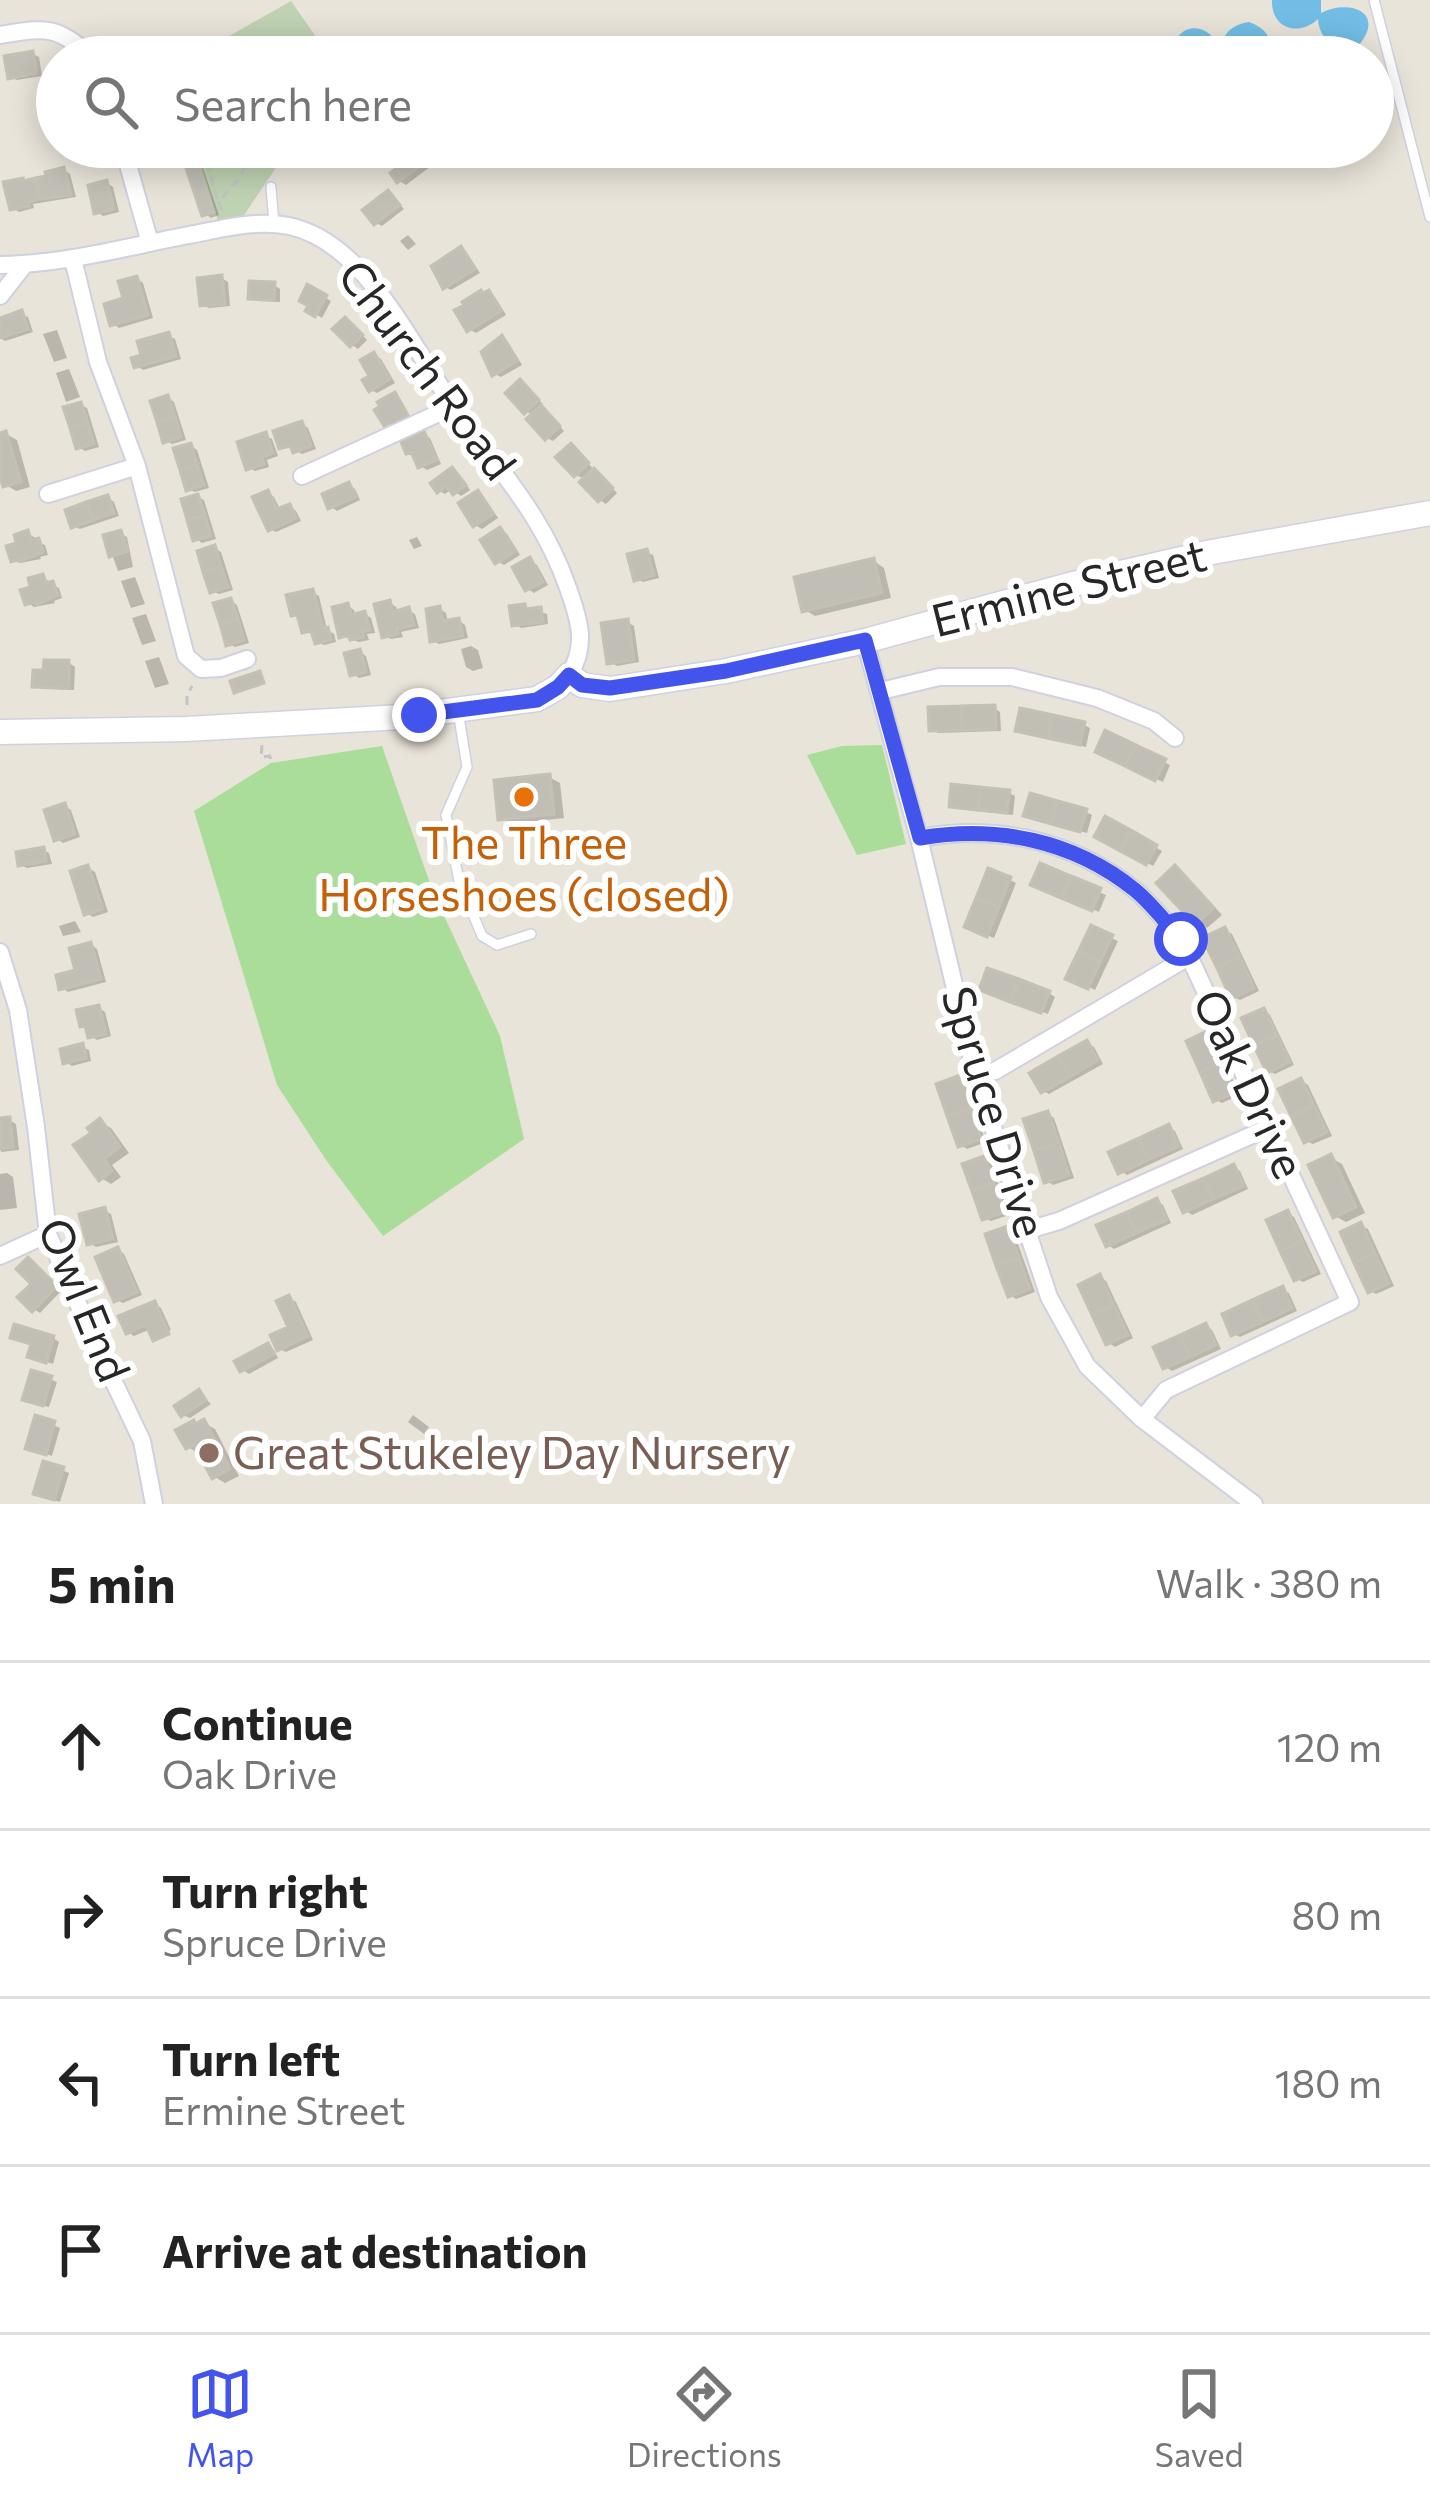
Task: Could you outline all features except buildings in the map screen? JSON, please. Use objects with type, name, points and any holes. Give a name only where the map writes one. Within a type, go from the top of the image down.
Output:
[{"type":"street","points":[[0,35],[35,28],[66,36]]},
{"type":"street","points":[[129,168],[150,243]]},
{"type":"street","name":"Church Road","points":[[0,265],[73,259],[232,227],[274,224],[319,238],[360,268],[454,406],[521,493],[556,553],[581,626],[578,655],[569,675]]},
{"type":"street","points":[[73,259],[98,362],[137,466],[186,656],[201,668],[221,668],[247,659]]},
{"type":"street","points":[[0,296],[25,264]]},
{"type":"street","points":[[302,476],[454,406]]},
{"type":"street","points":[[49,494],[137,466]]},
{"type":"street","name":"Ermine Street","points":[[569,675],[582,685],[610,688],[749,667],[1212,551],[1430,513]]},
{"type":"street","name":"Spruce Drive","points":[[865,640],[920,838],[976,1076],[1049,1297],[1087,1366],[1142,1419],[1254,1504]]},
{"type":"street","points":[[2,731],[257,726],[458,711],[537,700],[569,675]]},
{"type":"street","points":[[881,691],[939,677],[1012,677],[1097,698],[1154,721],[1174,738]]},
{"type":"street","name":"Oak Drive","points":[[920,838],[951,832],[1010,833],[1077,854],[1136,891],[1181,939],[1350,1302],[1166,1390],[1142,1419]]},
{"type":"street","name":"Owl End","points":[[0,952],[18,1010],[48,1234],[142,1441],[154,1504]]},
{"type":"street","points":[[976,1076],[995,1071],[1190,956]]},
{"type":"street","points":[[1028,1231],[1270,1126]]},
{"type":"street","points":[[0,1256],[48,1234]]},
{"type":"lane","points":[[1374,0],[1383,36]]},
{"type":"lane","points":[[1394,81],[1430,217]]},
{"type":"lane","points":[[271,187],[274,224]]},
{"type":"lane","points":[[458,711],[467,767],[446,815],[459,881],[482,936],[497,945],[531,934]]},
{"type":"path","points":[[209,168],[218,202],[232,227]]},
{"type":"path","points":[[218,202],[245,168]]},
{"type":"path","points":[[187,709],[187,695],[201,668]]},
{"type":"path","points":[[262,738],[261,757],[270,756],[271,764]]},
{"type":"green space","points":[[291,1],[315,36],[229,36]]},
{"type":"green space","points":[[202,168],[276,168],[242,218],[218,221]]},
{"type":"green space","points":[[882,745],[906,844],[857,855],[807,755],[842,746]]},
{"type":"green space","points":[[382,746],[433,892],[500,1036],[524,1139],[383,1236],[277,1085],[194,811],[271,763]]},
{"type":"water","points":[[1272,0],[1321,0],[1321,13],[1341,7],[1358,10],[1368,20],[1368,28],[1365,36],[1323,36],[1318,19],[1295,29],[1281,24]]},
{"type":"water","points":[[1249,22],[1267,36],[1226,36],[1237,25]]},
{"type":"water","points":[[1192,28],[1211,36],[1178,36]]},
{"type":"place","name":"The Three Horseshoes (closed)","points":[[524,797]]},
{"type":"place","name":"Great Stukeley Day Nursery","points":[[209,1453]]},
{"type":"route","points":[[419,715],[537,700],[569,675],[582,685],[610,688],[726,671],[865,640],[920,838],[951,832],[1010,833],[1077,854],[1136,891],[1181,939]]}]
